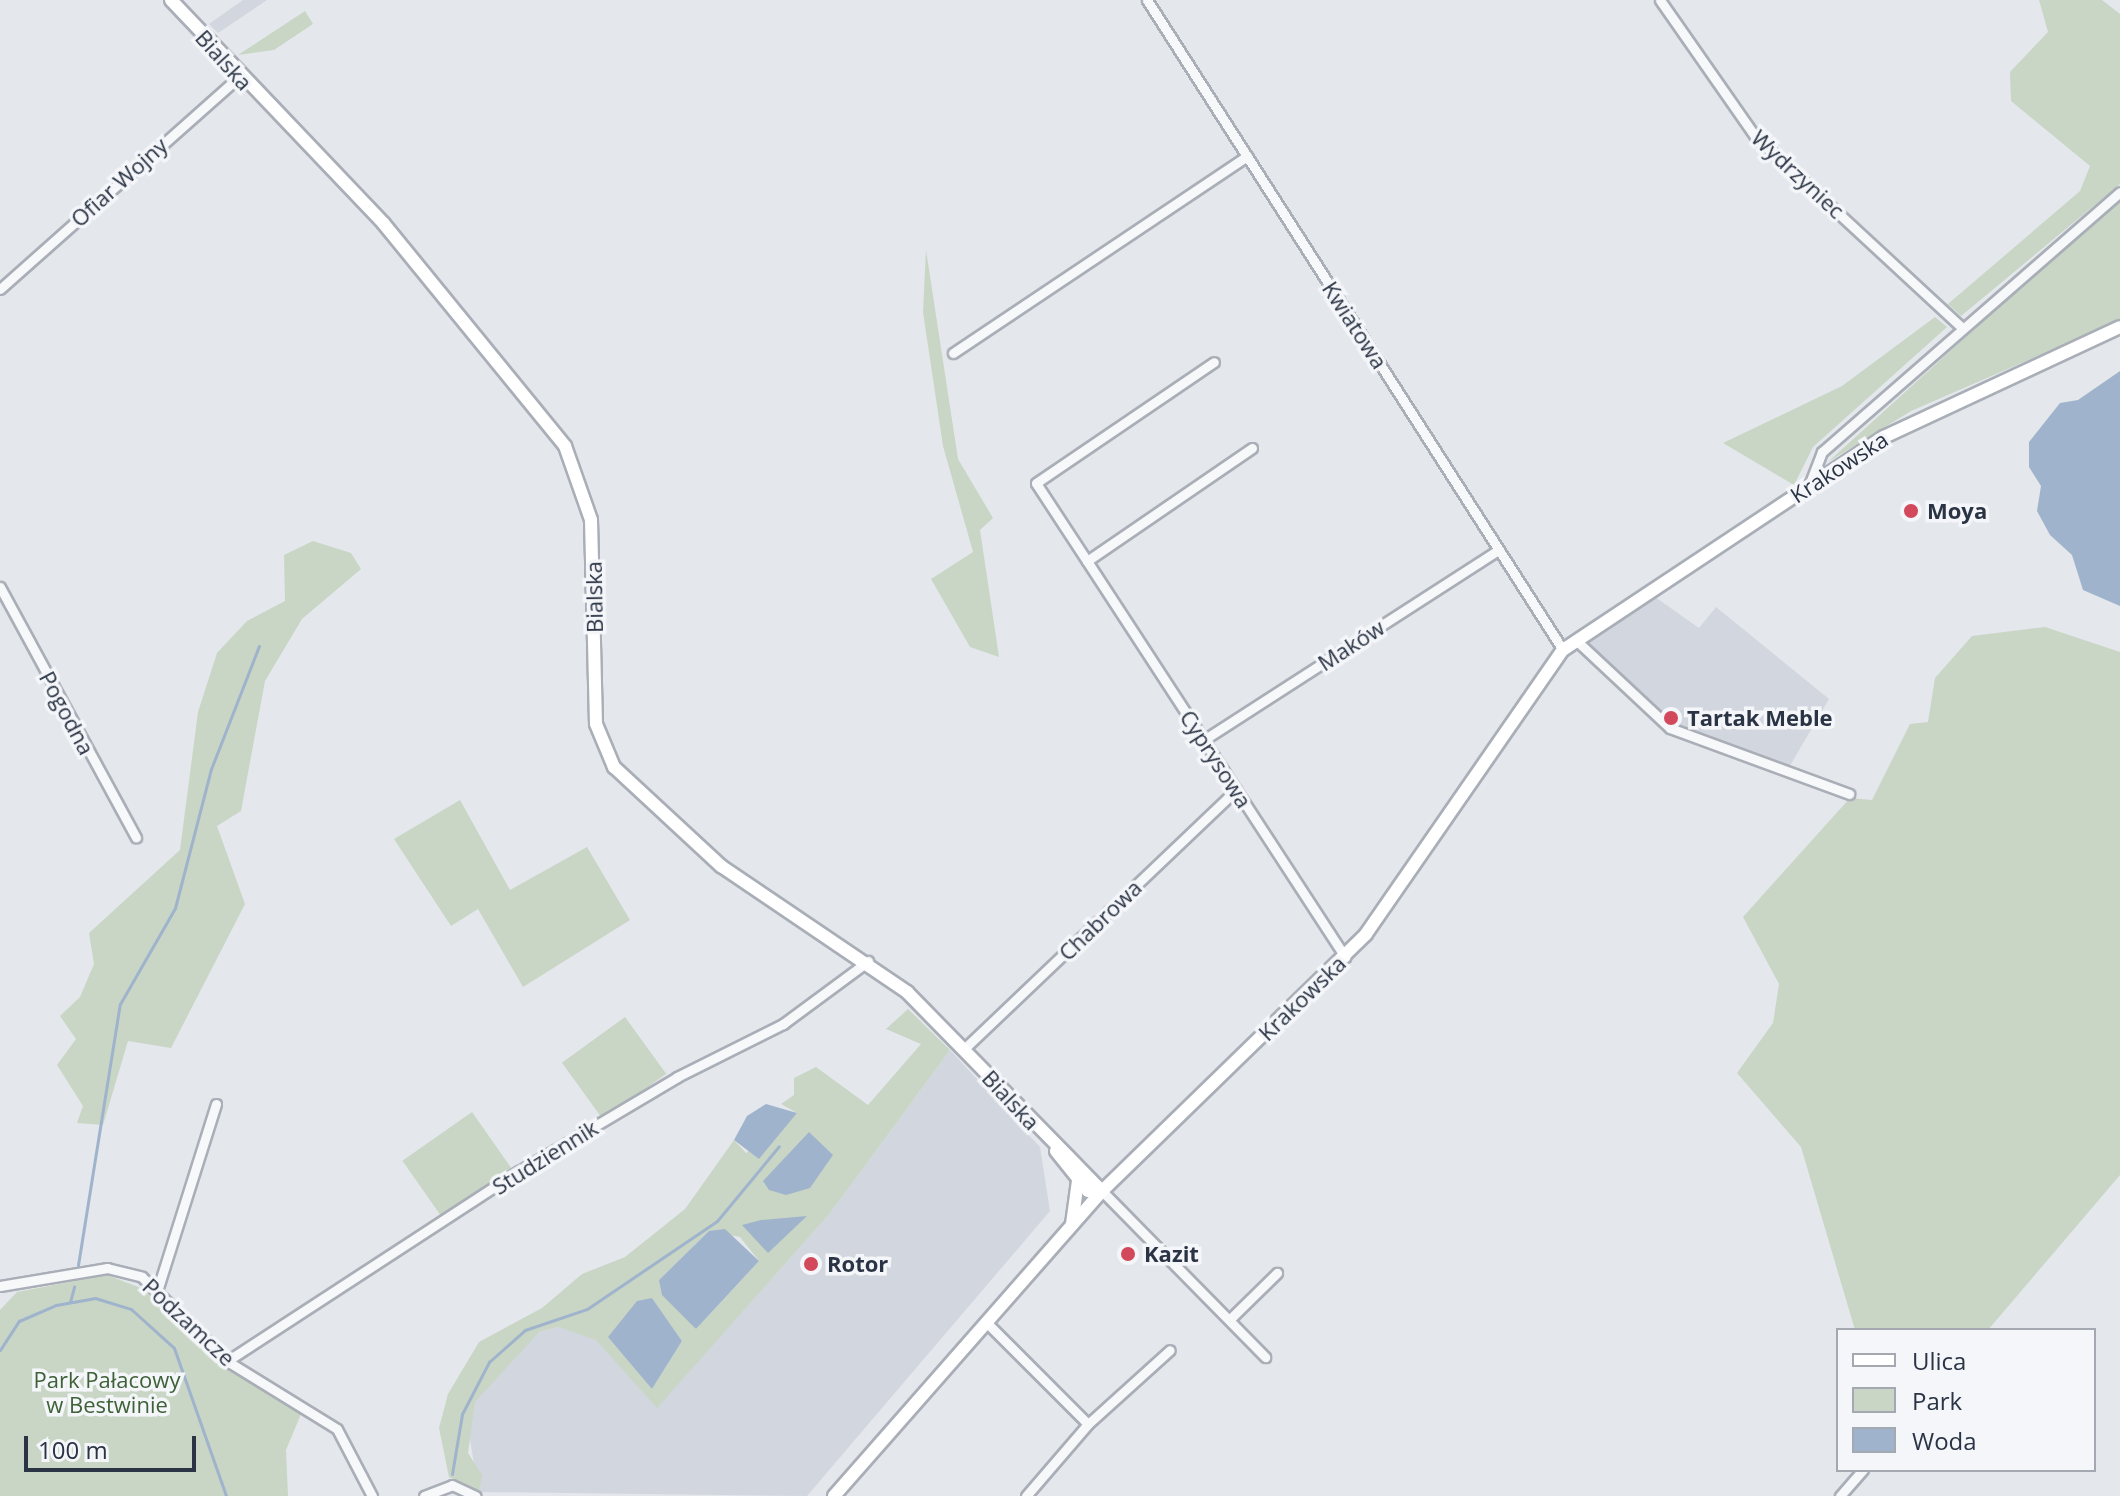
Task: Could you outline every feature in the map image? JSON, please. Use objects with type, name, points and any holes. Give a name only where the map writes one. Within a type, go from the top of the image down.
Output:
[{"type":"street","name":"Bialska","points":[[171,0],[239,77],[384,224],[565,446],[591,520],[596,724],[614,767],[730,874],[868,961],[964,1049],[1049,1141],[1078,1181]]},
{"type":"street","name":"Kwiatowa","points":[[1147,0],[1563,650]]},
{"type":"street","name":"Wydrzyniec","points":[[1660,0],[1755,136],[1961,327]]},
{"type":"street","name":"Ofiar Wojny","points":[[0,289],[239,77]]},
{"type":"street","points":[[953,353],[1247,156]]},
{"type":"street","points":[[1810,483],[1822,452],[1961,327],[2120,192]]},
{"type":"street","name":"Krakowska","points":[[834,1496],[1102,1191],[1345,957],[1563,650],[1810,483],[1920,417],[2120,327]]},
{"type":"street","name":"Cyprysowa","points":[[1214,362],[1036,483],[1345,957]]},
{"type":"street","points":[[1087,561],[1252,448]]},
{"type":"street","name":"Maków","points":[[1205,739],[1498,550]]},
{"type":"street","name":"Pogodna","points":[[0,587],[136,838]]},
{"type":"street","points":[[1577,641],[1670,728],[1849,794]]},
{"type":"street","name":"Chabrowa","points":[[964,1049],[1236,790]]},
{"type":"street","name":"Studziennik","points":[[227,1361],[533,1163],[783,1024],[868,961]]},
{"type":"street","points":[[158,1288],[216,1104]]},
{"type":"street","name":"Bialska","points":[[1049,1141],[1092,1177],[1102,1191]]},
{"type":"street","name":"Bialska","points":[[1092,1177],[1112,1181]]},
{"type":"street","points":[[1072,1224],[1078,1181],[1102,1191],[1265,1357]]},
{"type":"street","name":"Podzamcze","points":[[0,1286],[107,1268],[128,1270],[158,1288],[227,1361],[337,1429],[372,1496]]},
{"type":"street","points":[[1230,1319],[1277,1273]]},
{"type":"street","points":[[986,1322],[1088,1424]]},
{"type":"street","points":[[1026,1496],[1088,1424],[1170,1350]]},
{"type":"street","points":[[1840,1496],[1861,1472]]},
{"type":"street","points":[[424,1496],[452,1485],[476,1496]]},
{"type":"shaded area","points":[[243,0],[267,0],[218,33],[209,24]]},
{"type":"shaded area","points":[[1655,597],[1699,628],[1716,607],[1829,699],[1788,769],[1671,726],[1584,644]]},
{"type":"shaded area","points":[[950,1050],[1040,1147],[1050,1211],[807,1496],[479,1492],[468,1428],[475,1402],[507,1361],[539,1332],[558,1327],[596,1339],[657,1407],[831,1212]]},
{"type":"green space","points":[[2039,0],[2102,0],[2120,14],[2120,184],[1961,316],[1948,304],[2080,191],[2090,166],[2011,101],[2010,72],[2048,32]]},
{"type":"green space","points":[[305,11],[313,24],[274,50],[238,55]]},
{"type":"green space","points":[[2120,197],[2120,320],[1911,411],[1828,462]]},
{"type":"green space","points":[[926,250],[958,459],[993,518],[980,530],[999,657],[970,647],[931,579],[973,552],[943,446],[923,312]]},
{"type":"green space","points":[[1935,317],[1947,327],[1813,447],[1794,485],[1723,443],[1842,386]]},
{"type":"green space","points":[[313,541],[351,553],[361,569],[302,619],[265,681],[241,811],[217,826],[245,904],[171,1048],[128,1041],[103,1125],[77,1123],[83,1106],[57,1065],[76,1039],[60,1016],[80,997],[94,964],[89,933],[180,850],[198,712],[217,653],[247,621],[285,601],[284,555]]},
{"type":"green space","points":[[2045,627],[2120,652],[2120,1175],[1990,1328],[1854,1328],[1801,1147],[1737,1073],[1773,1023],[1779,984],[1743,917],[1850,798],[1872,800],[1910,724],[1928,722],[1935,678],[1972,636]]},
{"type":"green space","points":[[460,800],[510,890],[587,847],[630,920],[523,987],[478,909],[451,926],[394,839]]},
{"type":"green space","points":[[908,1009],[950,1050],[831,1212],[657,1408],[596,1340],[558,1327],[539,1332],[475,1402],[468,1453],[482,1475],[479,1492],[449,1477],[439,1428],[448,1394],[479,1342],[542,1308],[582,1274],[625,1257],[685,1209],[734,1140],[746,1153],[797,1113],[781,1104],[794,1095],[794,1078],[816,1067],[868,1105],[921,1044],[886,1029]],"holes":[[[709,1231],[740,1237],[759,1261],[696,1329],[659,1280]],[[652,1298],[682,1341],[652,1389],[625,1354]]]},
{"type":"green space","points":[[625,1017],[666,1074],[603,1119],[562,1063]]},
{"type":"green space","points":[[472,1112],[512,1169],[443,1218],[402,1161]]},
{"type":"green space","name":"Park Pałacowy w Bestwinie","points":[[107,1275],[154,1293],[223,1366],[301,1414],[286,1450],[288,1496],[0,1496],[0,1310],[17,1292]]},
{"type":"water","points":[[2120,371],[2120,606],[2083,590],[2072,555],[2050,535],[2037,511],[2041,486],[2029,467],[2029,442],[2060,403],[2078,400]]},
{"type":"water","points":[[766,1104],[797,1113],[759,1159],[734,1140],[747,1116]]},
{"type":"water","points":[[809,1132],[833,1155],[810,1188],[786,1195],[769,1190],[763,1181]]},
{"type":"water","points":[[807,1216],[768,1253],[742,1225],[761,1220]]},
{"type":"water","points":[[725,1229],[759,1261],[696,1329],[662,1295],[659,1280],[709,1231]]},
{"type":"water","points":[[652,1298],[682,1341],[652,1389],[608,1337],[637,1301]]},
{"type":"waterway","points":[[78,1265],[120,1004],[175,908],[211,769],[259,646]]},
{"type":"waterway","points":[[452,1474],[462,1414],[489,1362],[525,1330],[587,1309],[717,1221],[779,1146]]},
{"type":"waterway","points":[[70,1302],[74,1287]]},
{"type":"waterway","points":[[0,1350],[19,1321],[56,1305],[95,1298],[131,1309],[174,1348],[226,1496]]},
{"type":"place","name":"Moya","points":[[1911,511]]},
{"type":"place","name":"Tartak Meble","points":[[1671,718]]},
{"type":"place","name":"Kazit","points":[[1128,1254]]},
{"type":"place","name":"Rotor","points":[[811,1264]]}]
